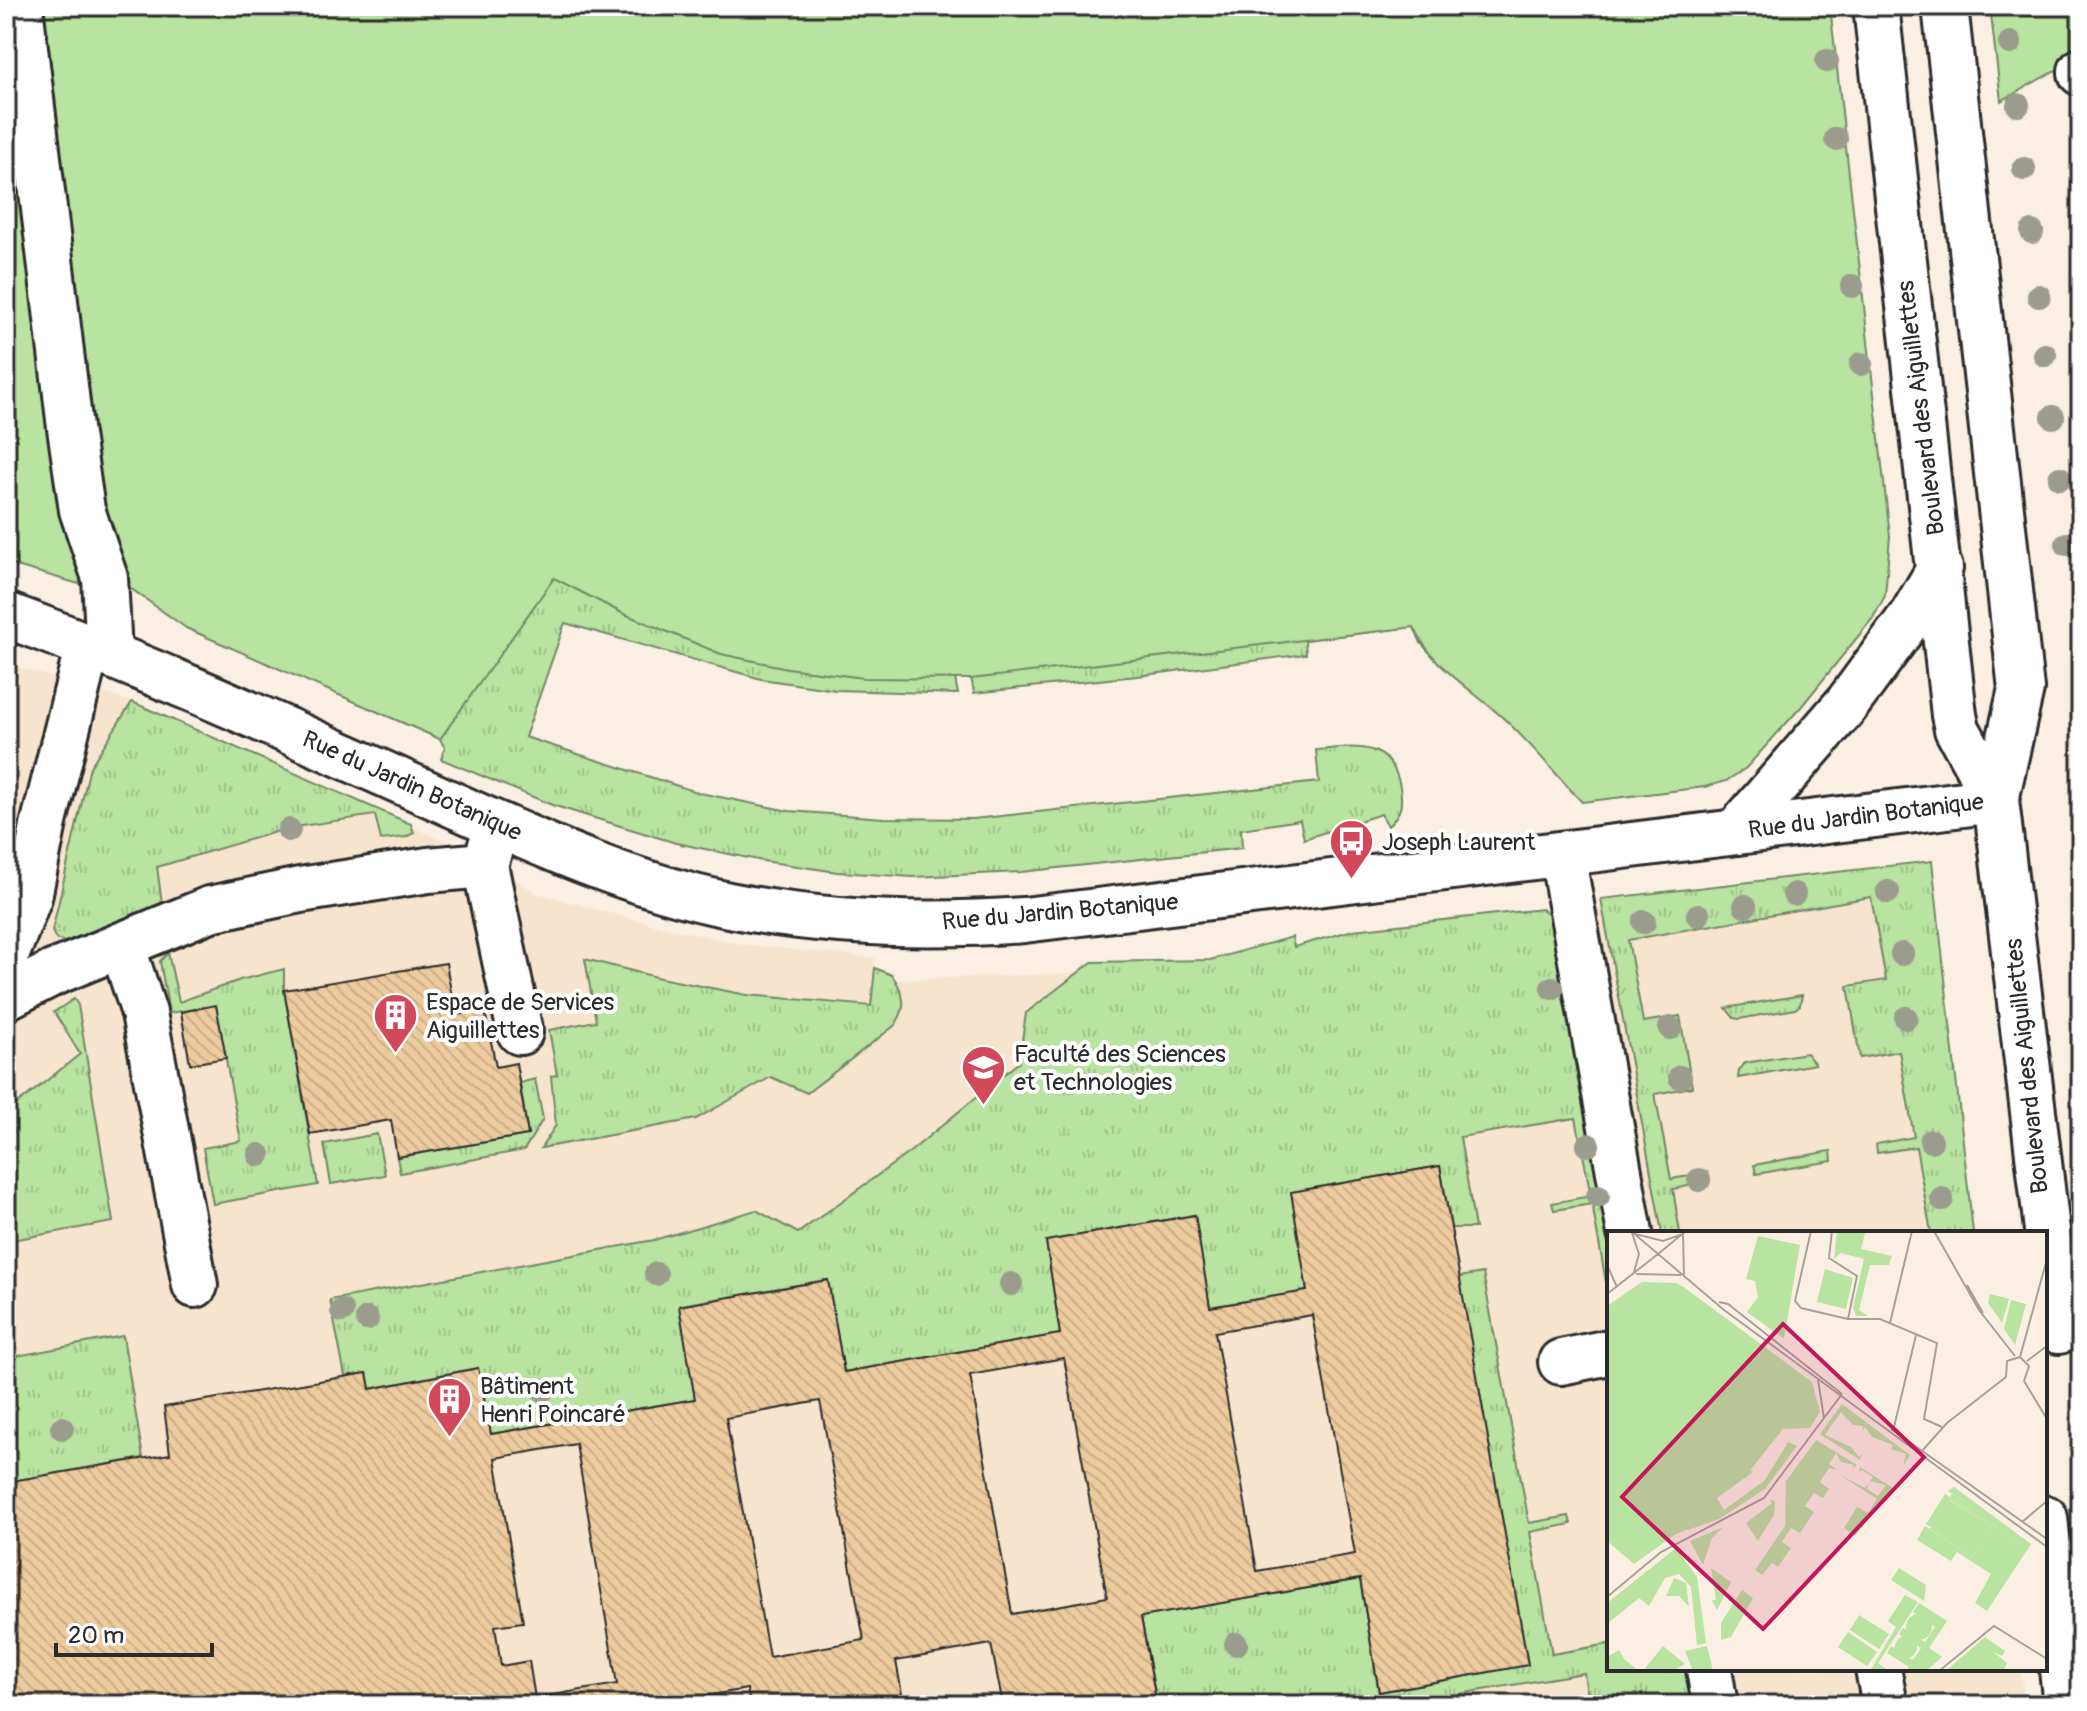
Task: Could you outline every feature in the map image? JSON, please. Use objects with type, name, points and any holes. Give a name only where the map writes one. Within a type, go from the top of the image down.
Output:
[{"type":"street","points":[[6,956],[29,897],[44,822],[98,649],[105,578],[82,510],[20,6]]},
{"type":"street","name":"Boulevard des Aiguillettes","points":[[1876,6],[1957,729],[1996,800]]},
{"type":"street","name":"Boulevard des Aiguillettes","points":[[1945,6],[2021,689],[1996,800],[2062,1335]]},
{"type":"street","name":"Rue du Jardin Botanique","points":[[1736,832],[1847,704],[1913,614],[1940,568]]},
{"type":"street","name":"Rue du Jardin Botanique","points":[[6,615],[98,649],[491,844],[729,905],[852,922],[917,924],[1024,920],[1996,800]]},
{"type":"street","points":[[6,997],[53,973],[210,909],[300,890],[428,870],[491,844],[520,1032]]},
{"type":"street","points":[[1562,854],[1630,1231]]},
{"type":"street","points":[[122,945],[144,1013],[195,1285]]},
{"type":"street","points":[[1561,1362],[1607,1352]]},
{"type":"street","points":[[2047,1532],[2069,1680]]},
{"type":"street","points":[[1709,1671],[1715,1705]]},
{"type":"street","points":[[1878,1671],[1885,1705]]},
{"type":"shaded area","name":"Faculté des Sciences et Technologies","points":[[6,663],[132,702],[487,860],[536,893],[745,945],[876,958],[875,968],[887,971],[896,980],[1099,972],[1379,942],[1609,907],[1933,864],[1973,1231],[1607,1231],[1607,1671],[2021,1671],[2025,1705],[6,1705]]},
{"type":"green space","points":[[6,6],[1830,6],[1890,536],[1885,596],[1873,618],[1801,707],[1746,768],[1726,781],[1705,787],[1582,802],[1512,726],[1441,665],[1421,641],[1414,627],[971,679],[864,678],[787,668],[721,654],[622,613],[554,578],[440,739],[186,628],[127,586],[82,570],[79,584],[6,563]]},
{"type":"green space","points":[[117,6],[938,589],[958,694],[836,690],[761,679],[565,623],[525,737],[700,793],[789,811],[884,818],[973,819],[1319,782],[1316,750],[1369,749],[1379,753],[1395,772],[1401,799],[1396,817],[1388,826],[1381,814],[1304,839],[1300,820],[1241,829],[1242,848],[1021,872],[913,877],[837,872],[763,861],[676,843],[552,805],[441,759],[445,748],[440,739],[186,628]]},
{"type":"green space","points":[[1990,6],[2081,6],[2081,56],[2001,101]]},
{"type":"green space","points":[[1193,615],[1467,629],[1439,663],[1421,643],[1414,627],[1305,640],[1306,654],[974,693],[960,616]]},
{"type":"green space","points":[[132,702],[411,824],[414,833],[381,840],[375,815],[294,827],[295,835],[285,838],[282,830],[157,867],[162,903],[65,942],[56,939],[52,931],[90,767]]},
{"type":"green space","points":[[1932,861],[1973,1231],[1931,1231],[1916,1147],[1877,1153],[1876,1144],[1914,1137],[1899,1051],[1860,1058],[1848,986],[1886,980],[1871,897],[1628,940],[1643,1022],[1680,1016],[1692,1087],[1655,1094],[1671,1179],[1708,1173],[1709,1182],[1673,1189],[1680,1231],[1662,1231],[1601,899]]},
{"type":"green space","points":[[1542,909],[1552,916],[1609,1231],[1607,1288],[1592,1204],[1554,1210],[1552,1203],[1591,1196],[1576,1118],[1460,1137],[1475,1228],[1451,1228],[1440,1166],[1292,1192],[1307,1291],[1210,1307],[1194,1215],[1046,1241],[1060,1334],[844,1372],[827,1280],[680,1305],[695,1399],[491,1434],[478,1368],[370,1389],[367,1373],[345,1376],[330,1300],[654,1240],[756,1210],[798,1233],[911,1151],[1019,1062],[1026,1013],[1092,962],[1210,960],[1292,937],[1294,947],[1353,930]]},
{"type":"green space","points":[[168,953],[179,1002],[240,980],[284,969],[284,990],[318,1185],[213,1204],[203,1148],[241,1141],[216,1006],[169,1013],[160,961]]},
{"type":"green space","points":[[585,959],[747,995],[871,1006],[875,968],[892,975],[900,988],[903,1007],[894,1026],[807,1093],[771,1077],[696,1119],[541,1148],[556,1125],[551,1076],[557,1075],[549,1030],[596,1021]]},
{"type":"green space","points":[[1802,995],[1800,1005],[1795,1009],[1739,1019],[1734,1018],[1726,1008]]},
{"type":"green space","points":[[74,999],[78,1005],[113,1222],[6,1241],[6,1113],[80,1054],[54,1012]]},
{"type":"green space","points":[[1806,1053],[1815,1064],[1738,1078],[1745,1063]]},
{"type":"green space","points":[[535,1079],[543,1119],[524,1150],[400,1173],[397,1157],[528,1135],[520,1083]]},
{"type":"green space","points":[[377,1134],[385,1175],[331,1184],[324,1144]]},
{"type":"green space","points":[[1831,1151],[1832,1161],[1756,1174],[1754,1165]]},
{"type":"green space","points":[[1483,1273],[1529,1523],[1569,1516],[1571,1524],[1530,1532],[1552,1654],[1607,1644],[1607,1671],[1687,1671],[1692,1698],[1655,1705],[1589,1705],[1584,1673],[1393,1705],[1157,1705],[1141,1617],[1360,1579],[1379,1692],[1528,1665],[1459,1277]]},
{"type":"green space","points":[[123,1336],[143,1458],[6,1482],[6,1358]]},
{"type":"building","name":"Espace de Services Aiguillettes","points":[[446,963],[455,1015],[485,1011],[496,1067],[516,1063],[528,1135],[397,1157],[391,1120],[310,1134],[284,990]]},
{"type":"building","points":[[216,1005],[226,1058],[190,1064],[181,1012]]},
{"type":"building","name":"Bâtiment Henri Poincaré","points":[[1440,1166],[1528,1665],[1379,1692],[1360,1579],[1141,1617],[1157,1705],[1003,1705],[991,1644],[896,1661],[904,1705],[750,1705],[747,1689],[654,1705],[6,1705],[6,1482],[170,1454],[164,1407],[367,1373],[370,1389],[478,1368],[491,1434],[695,1399],[679,1306],[828,1280],[844,1372],[1060,1334],[1046,1241],[1195,1215],[1210,1307],[1307,1291],[1291,1192]],"holes":[[[1312,1315],[1355,1554],[1257,1571],[1215,1332]],[[1064,1358],[1107,1597],[1012,1614],[970,1375]],[[820,1401],[864,1640],[769,1657],[726,1418]],[[576,1444],[617,1684],[535,1698],[529,1661],[501,1666],[495,1626],[523,1622],[495,1458]]]},
{"type":"place","name":"Joseph Laurent","points":[[1351,881]]},
{"type":"place","name":"Espace de Services Aiguillettes","points":[[395,1055]]},
{"type":"place","name":"Faculté des Sciences et Technologies","points":[[983,1107]]},
{"type":"place","name":"Bâtiment Henri Poincaré","points":[[449,1439]]}]
